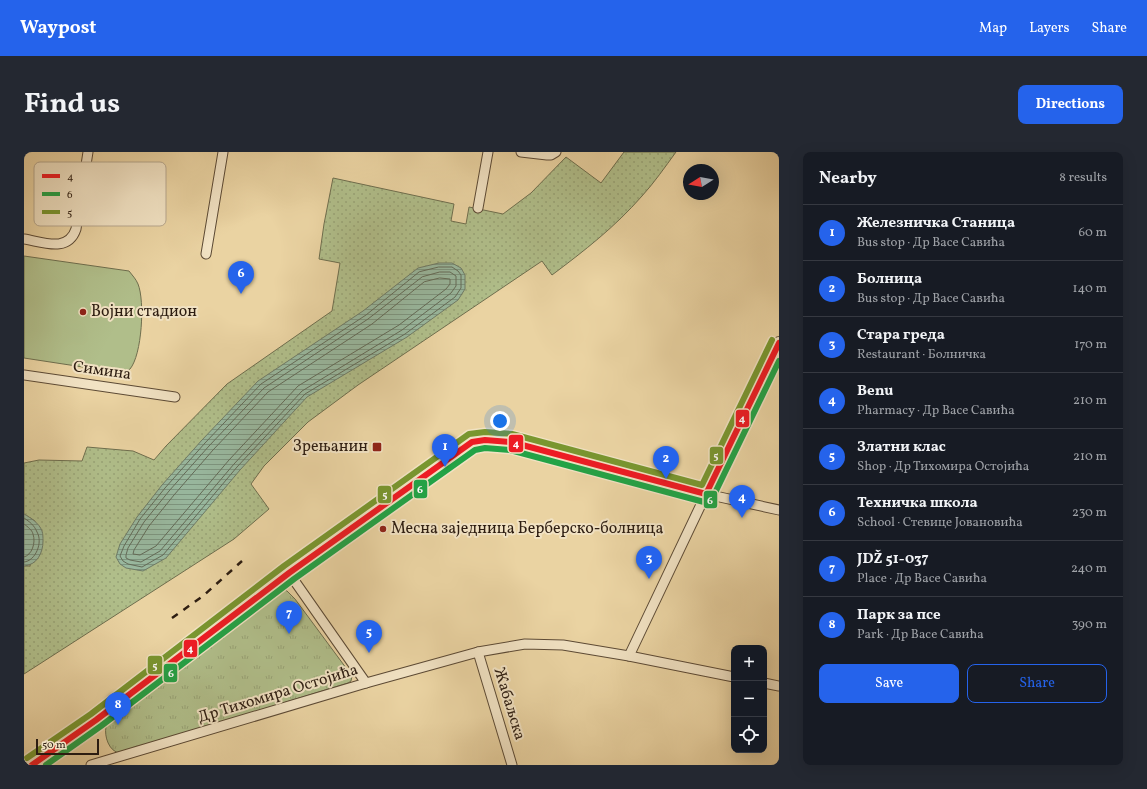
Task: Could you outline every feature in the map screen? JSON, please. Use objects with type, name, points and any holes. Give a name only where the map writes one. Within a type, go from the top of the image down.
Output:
[{"type":"street","points":[[86,162],[88,152]]},
{"type":"street","points":[[206,254],[223,152]]},
{"type":"street","points":[[478,208],[488,152]]},
{"type":"street","points":[[521,152],[538,155],[551,155],[556,152]]},
{"type":"street","points":[[24,239],[64,244],[72,238],[76,226]]},
{"type":"street","points":[[629,656],[779,343]]},
{"type":"street","name":"Симина","points":[[24,375],[175,397]]},
{"type":"street","points":[[32,765],[102,715],[289,573],[468,445],[477,441],[492,440],[511,442],[706,494],[779,510]]},
{"type":"street","points":[[289,573],[366,683]]},
{"type":"street","name":"Др Тихомира Остојића","points":[[91,765],[366,683],[478,652],[525,644],[563,645],[629,656],[731,676]]},
{"type":"street","name":"Жабаљска","points":[[478,652],[512,765]]},
{"type":"street","points":[[767,684],[779,686]]},
{"type":"green space","points":[[624,152],[676,152],[651,186],[621,218],[587,248],[552,275],[542,261],[358,385],[308,422],[264,466],[251,484],[269,509],[234,539],[24,674],[24,566],[30,566],[35,521],[24,514],[24,463],[39,460],[82,461],[87,447],[133,451],[154,460],[227,384],[332,311],[340,263],[319,259],[333,178],[454,204],[451,221],[466,224],[469,207],[503,214],[531,193],[566,157],[601,183]]},
{"type":"green space","name":"Војни стадион","points":[[24,256],[129,271],[138,284],[142,315],[140,340],[134,362],[130,369],[122,373],[24,358]]},
{"type":"green space","points":[[282,589],[287,591],[295,599],[352,676],[351,681],[120,753],[116,752],[110,747],[106,735],[106,725],[111,715],[275,590]]},
{"type":"water","points":[[439,263],[452,263],[461,268],[465,275],[465,289],[458,300],[407,337],[307,397],[240,470],[166,558],[143,571],[126,568],[120,564],[116,557],[120,544],[137,517],[162,485],[202,440],[258,381],[363,311],[418,268]]},
{"type":"water","points":[[24,514],[37,523],[41,528],[43,541],[42,550],[36,561],[24,566]]},
{"type":"railway","points":[[172,618],[203,596],[242,561]]},
{"type":"transit line","name":"5","points":[[27,758],[91,714],[284,566],[469,434],[485,432],[512,434],[702,485],[772,340]]},
{"type":"transit line","name":"4","points":[[706,494],[779,343]]},
{"type":"transit line","name":"6","points":[[46,765],[101,726],[294,579],[475,450],[485,448],[510,450],[704,502],[709,501],[713,497],[779,361]]},
{"type":"transit line","name":"4","points":[[32,765],[96,720],[289,573],[472,442],[485,440],[511,442],[706,494]]},
{"type":"place","name":"Техничка школа","points":[[241,294]]},
{"type":"place","name":"Војни стадион","points":[[83,312]]},
{"type":"place","name":"Зрењанин","points":[[377,447]]},
{"type":"place","name":"Железничка Станица","points":[[445,467]]},
{"type":"place","name":"Болница","points":[[666,479]]},
{"type":"place","name":"Benu","points":[[742,518]]},
{"type":"place","name":"Месна заједница Берберско-болница","points":[[383,529]]},
{"type":"place","name":"Стара греда","points":[[649,579]]},
{"type":"place","name":"JDŽ 51-037","points":[[289,634]]},
{"type":"place","name":"Златни клас","points":[[369,653]]},
{"type":"place","name":"Парк за псе","points":[[118,725]]}]
